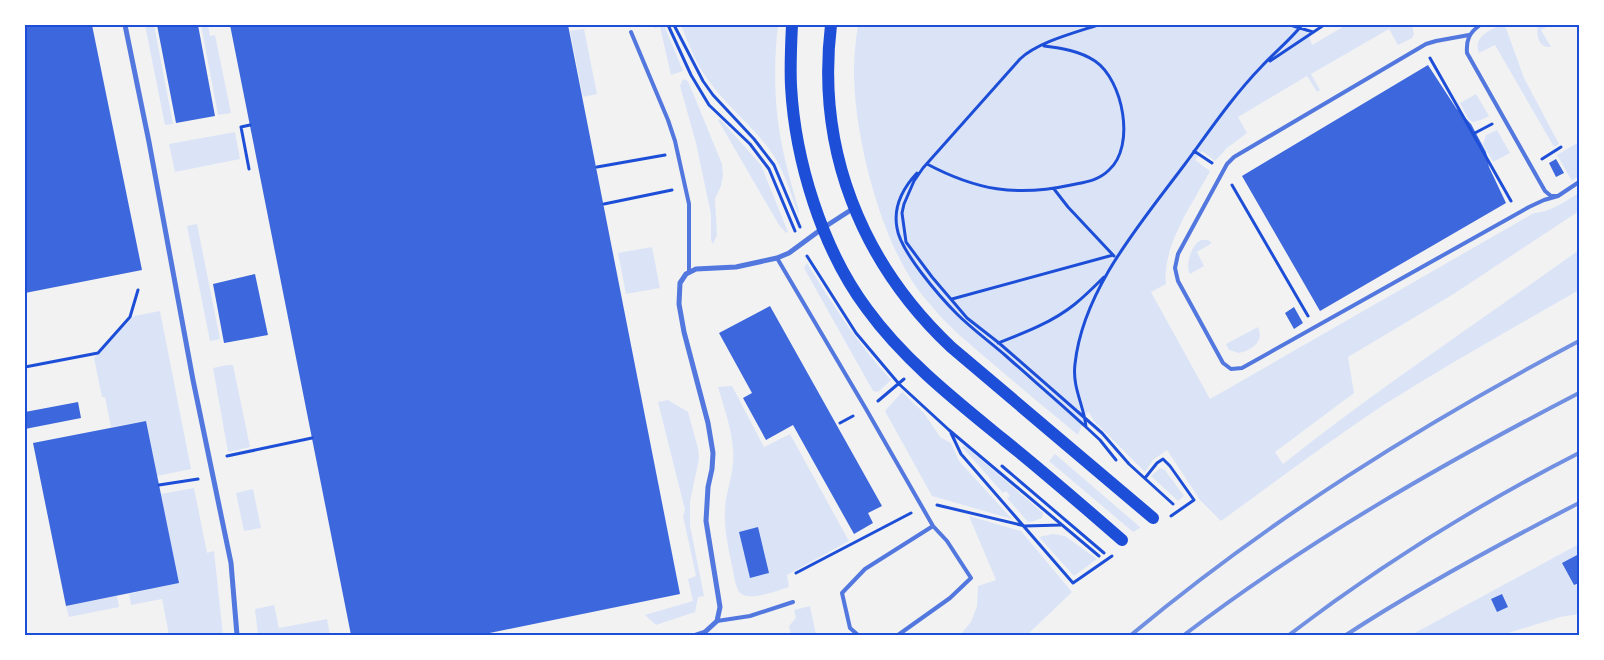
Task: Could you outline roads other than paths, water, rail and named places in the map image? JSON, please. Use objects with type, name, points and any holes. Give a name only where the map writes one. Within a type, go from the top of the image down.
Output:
[{"type":"main road","points":[[831,25],[828,69],[831,118],[840,164],[854,208],[866,237],[885,268],[910,303],[935,332],[1010,398],[1154,518]]},
{"type":"main road","points":[[792,29],[791,88],[800,152],[810,193],[823,228],[856,293],[867,310],[889,336],[948,393],[1122,540]]},
{"type":"street","points":[[125,25],[149,142],[193,380],[231,563],[237,635]]},
{"type":"street","points":[[696,635],[705,632],[717,622],[720,607],[706,521],[713,453],[708,423],[684,332],[679,304],[680,283],[689,271],[696,269],[736,267],[777,258],[790,253],[854,208]]},
{"type":"lane","points":[[1480,25],[1469,35],[1467,53],[1548,194],[1558,196]]},
{"type":"lane","points":[[631,32],[668,120],[678,152],[689,204],[689,271]]},
{"type":"lane","points":[[1469,35],[1436,40],[1426,44],[1234,157],[1227,164],[1178,254],[1175,268],[1178,281],[1223,363],[1231,369],[1242,368],[1518,213],[1535,204],[1558,196],[1579,182]]},
{"type":"lane","points":[[777,258],[933,526],[947,541],[971,578],[950,598],[898,635]]},
{"type":"lane","points":[[858,635],[850,628],[842,593],[865,569],[933,526]]},
{"type":"lane","points":[[717,622],[750,616],[793,602]]},
{"type":"railway","points":[[1131,635],[1237,552],[1347,476],[1461,406],[1579,341]]},
{"type":"railway","points":[[1184,635],[1278,568],[1376,505],[1579,393]]},
{"type":"railway","points":[[1289,635],[1393,561],[1466,515],[1579,453]]},
{"type":"railway","points":[[1346,635],[1403,599],[1461,566],[1579,503]]}]
